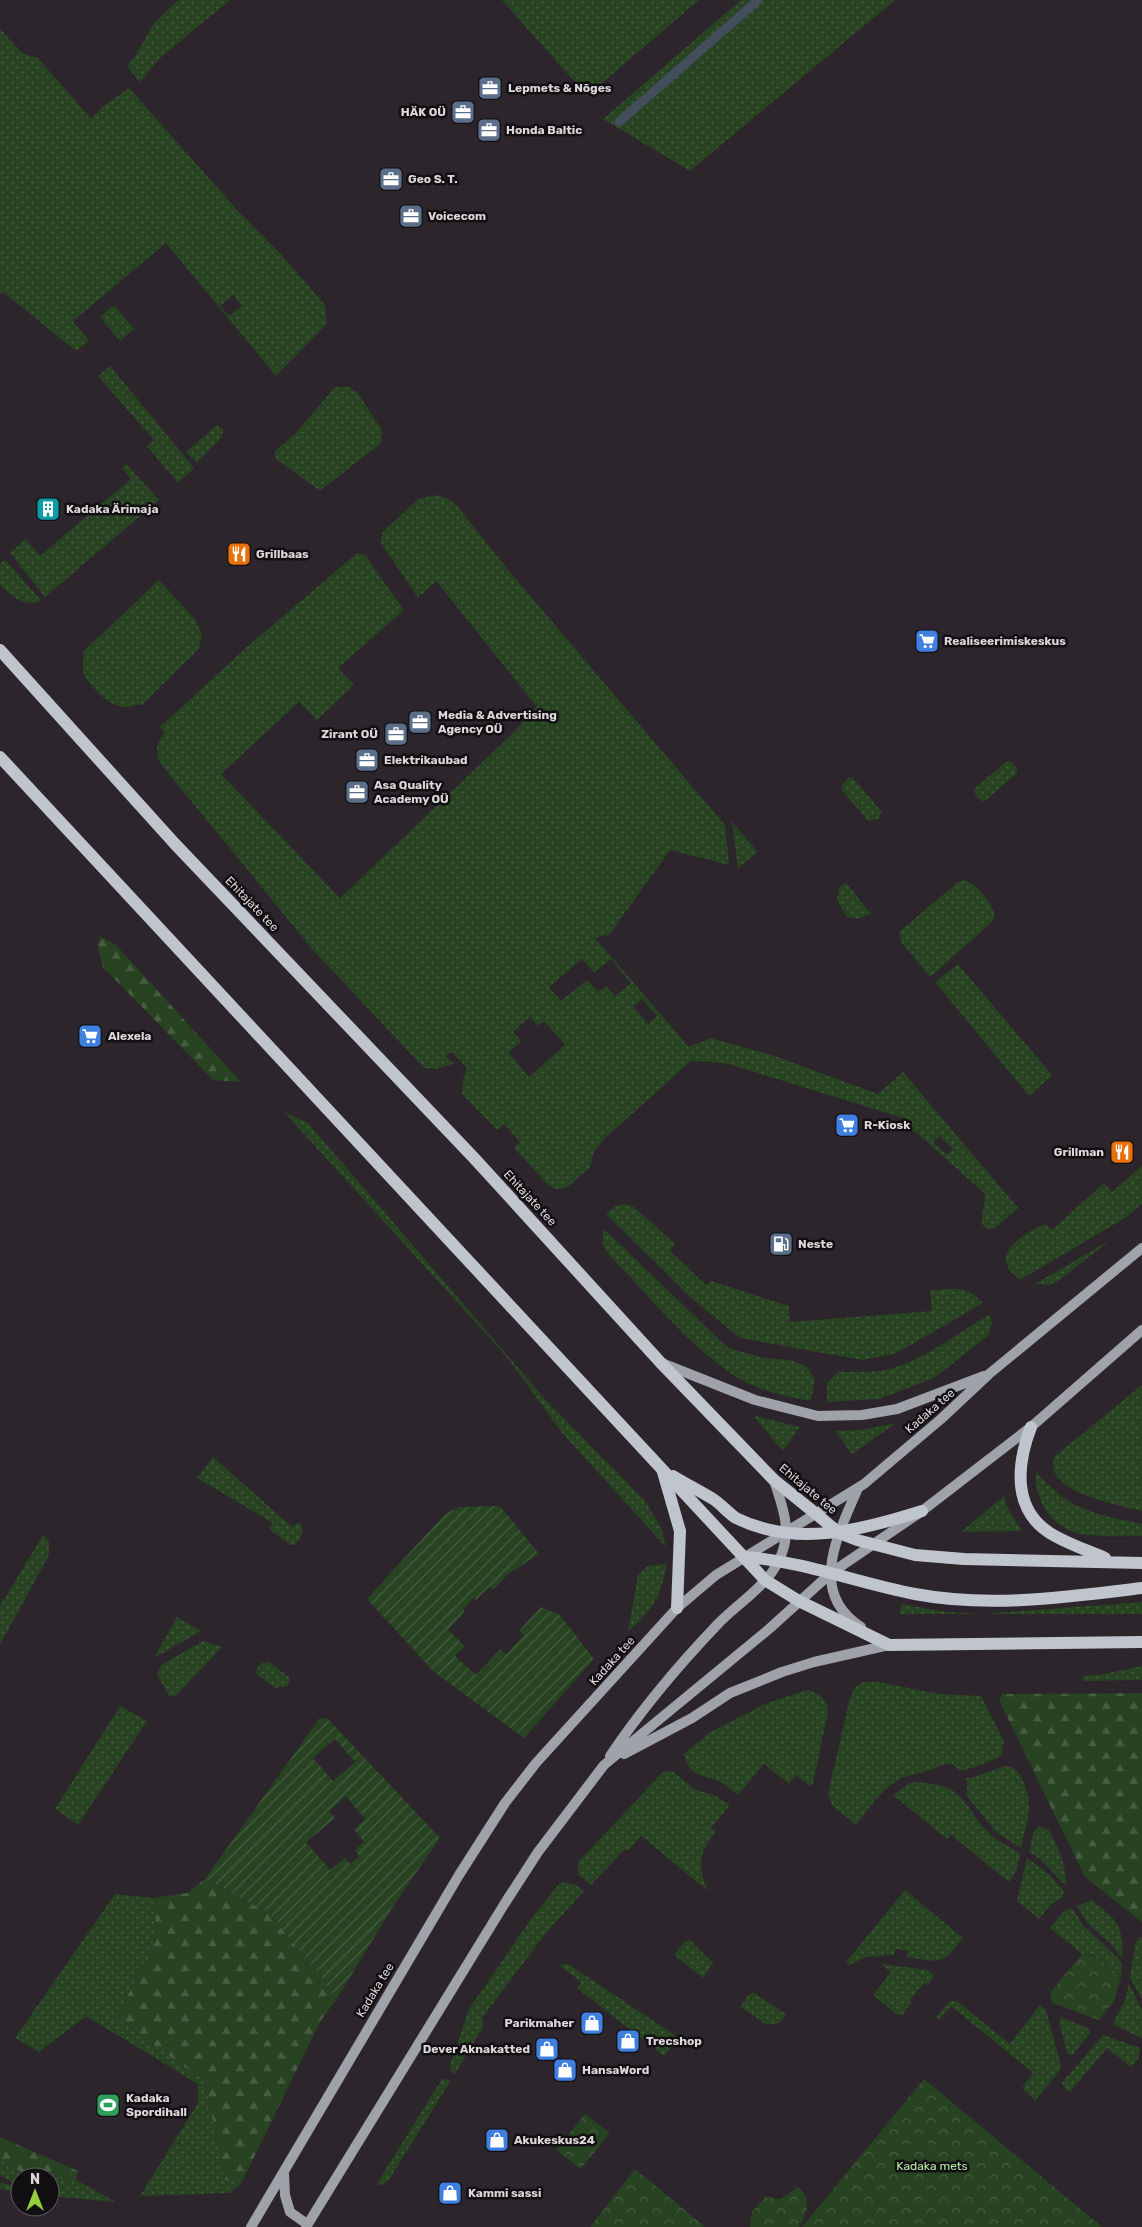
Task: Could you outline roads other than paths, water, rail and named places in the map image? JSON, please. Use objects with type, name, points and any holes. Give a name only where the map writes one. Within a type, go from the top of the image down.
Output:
[{"type":"main road","name":"Ehitajate tee","points":[[0,650],[175,844],[488,1172],[661,1363],[774,1480],[840,1533],[871,1545],[915,1555],[964,1559],[1142,1563]]},
{"type":"main road","points":[[0,758],[765,1580],[799,1601],[889,1645]]},
{"type":"main road","name":"Kadaka tee","points":[[251,2227],[459,1874],[505,1803],[536,1763],[677,1608],[716,1575],[858,1488],[941,1419],[989,1374],[1142,1248]]},
{"type":"main road","points":[[604,1765],[770,1629],[831,1573],[922,1511],[1031,1427],[1142,1330]]},
{"type":"main road","points":[[661,1363],[755,1400],[818,1416],[897,1410],[989,1374]]},
{"type":"main road","points":[[1031,1427],[1023,1448],[1020,1470],[1020,1487],[1027,1508],[1038,1522],[1054,1536],[1112,1562]]},
{"type":"main road","points":[[662,1470],[714,1500],[734,1517],[760,1528],[787,1533],[814,1535],[840,1533],[922,1511]]},
{"type":"main road","points":[[662,1470],[680,1531],[677,1608]]},
{"type":"main road","points":[[284,2172],[285,2195],[290,2212],[307,2226],[538,1852],[604,1765],[638,1714],[716,1626],[774,1571],[784,1550],[787,1533],[785,1518],[774,1480]]},
{"type":"main road","points":[[858,1488],[840,1533],[831,1573],[832,1594],[840,1609],[852,1620],[889,1645]]},
{"type":"main road","points":[[744,1557],[779,1561],[916,1594],[948,1598],[1008,1600],[1087,1595],[1142,1588]]},
{"type":"main road","points":[[604,1765],[692,1718],[730,1693],[806,1664],[889,1645],[1142,1642]]},
{"type":"waterway","points":[[619,122],[758,0]]},
{"type":"place","name":"Lepmets & Nõges","points":[[490,88]]},
{"type":"place","name":"HÄK OÜ","points":[[463,112]]},
{"type":"place","name":"Honda Baltic","points":[[489,130]]},
{"type":"place","name":"Geo S. T.","points":[[391,179]]},
{"type":"place","name":"Voicecom","points":[[411,216]]},
{"type":"place","name":"Kadaka Ärimaja","points":[[48,509]]},
{"type":"place","name":"Grillbaas","points":[[239,554]]},
{"type":"place","name":"Realiseerimiskeskus","points":[[927,641]]},
{"type":"place","name":"Media & Advertising Agency OÜ","points":[[420,722]]},
{"type":"place","name":"Zirant OÜ","points":[[396,734]]},
{"type":"place","name":"Elektrikaubad","points":[[367,760]]},
{"type":"place","name":"Asa Quality Academy OÜ","points":[[357,792]]},
{"type":"place","name":"Alexela","points":[[90,1036]]},
{"type":"place","name":"R-Kiosk","points":[[847,1125]]},
{"type":"place","name":"Grillman","points":[[1122,1152]]},
{"type":"place","name":"Neste","points":[[781,1244]]},
{"type":"place","name":"Parikmaher","points":[[592,2023]]},
{"type":"place","name":"Trecshop","points":[[628,2041]]},
{"type":"place","name":"Dever Aknakatted","points":[[547,2049]]},
{"type":"place","name":"HansaWord","points":[[565,2070]]},
{"type":"place","name":"Kadaka Spordihall","points":[[108,2105]]},
{"type":"place","name":"Akukeskus24","points":[[497,2140]]},
{"type":"place","name":"Kammi sassi","points":[[450,2193]]},
{"type":"park label","name":"Kadaka mets","points":[[932,2166]]}]
